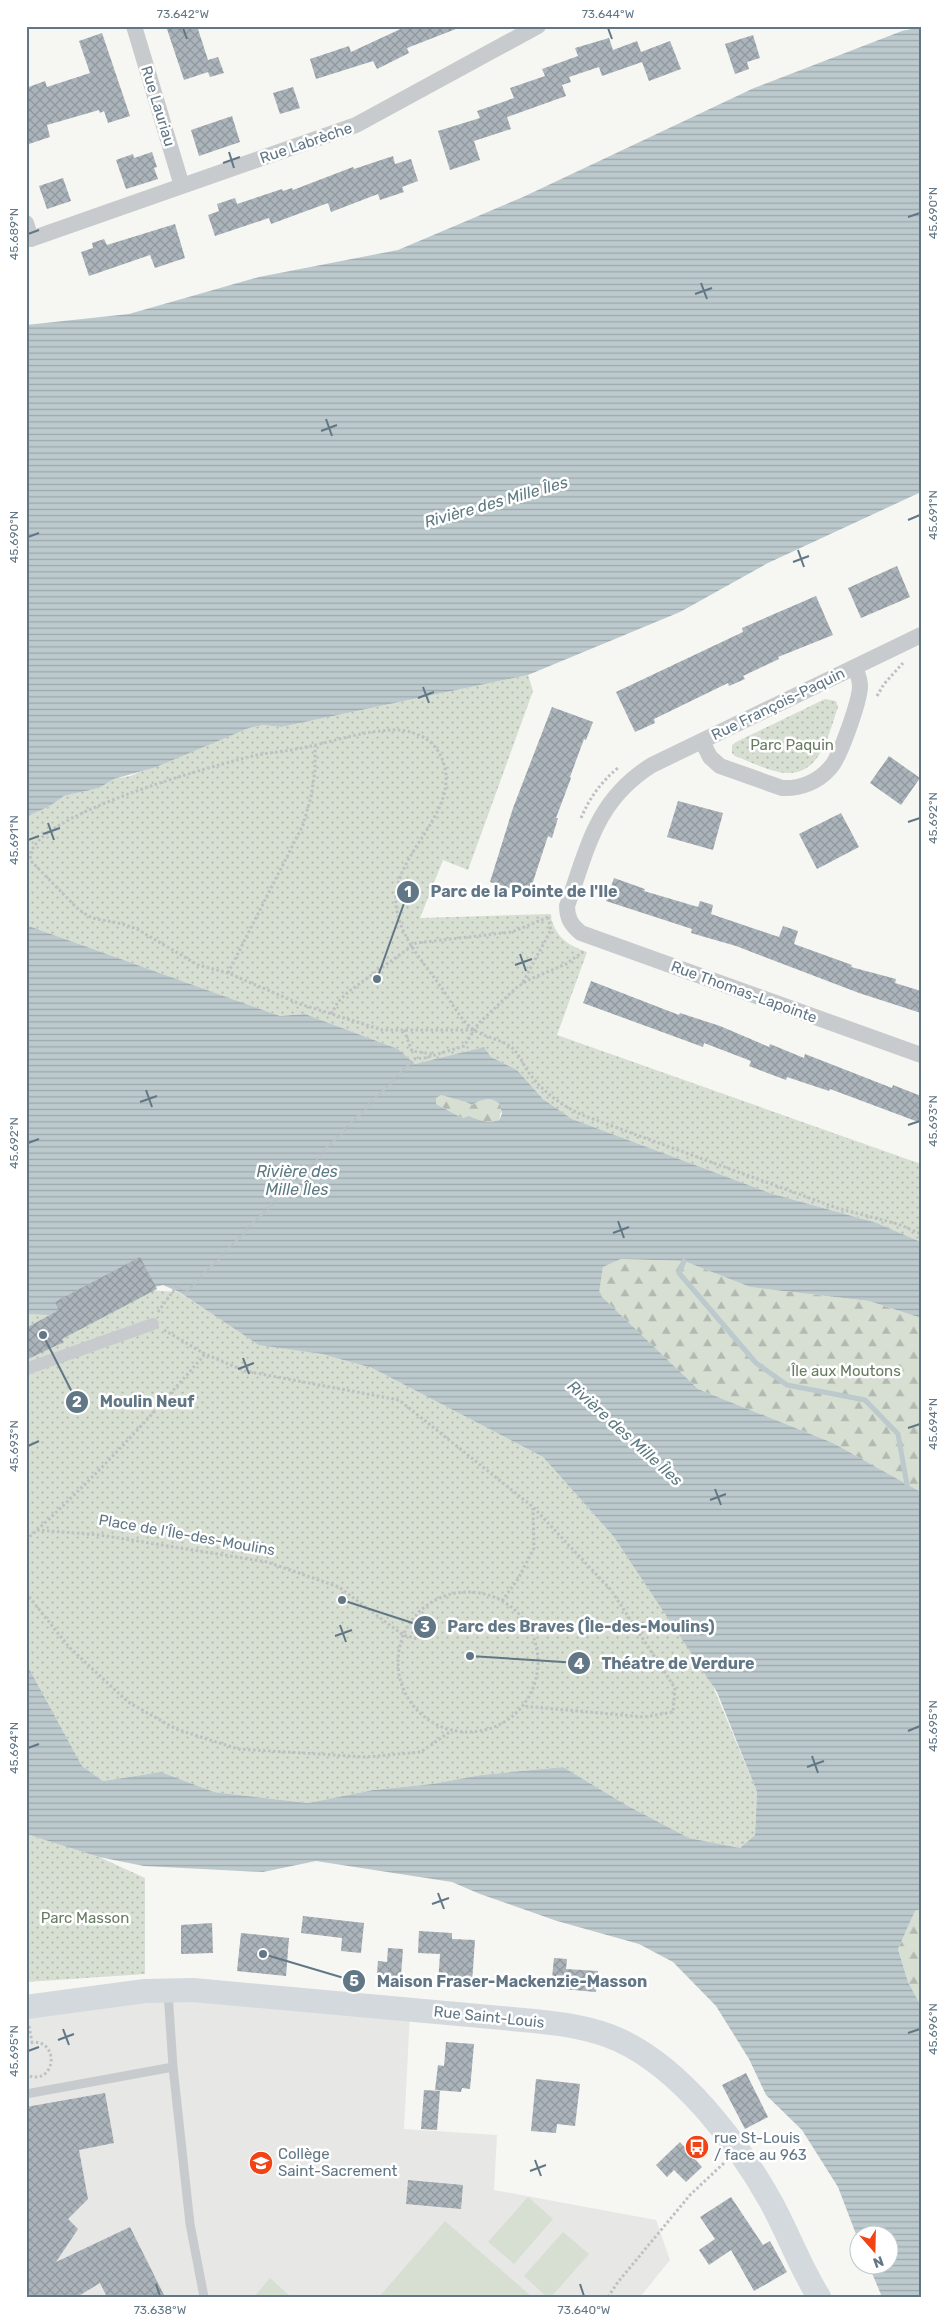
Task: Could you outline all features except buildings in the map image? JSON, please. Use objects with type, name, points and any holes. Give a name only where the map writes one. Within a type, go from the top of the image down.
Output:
[{"type":"main road","name":"Rue Saint-Louis","points":[[26,2007],[168,1990],[274,1997],[534,2021],[601,2032],[629,2044],[660,2065],[694,2097],[738,2151],[770,2200],[819,2297]]},
{"type":"street","name":"Rue Lauriau","points":[[134,26],[182,186]]},
{"type":"street","name":"Rue Labrèche","points":[[26,223],[32,239],[356,126],[538,26]]},
{"type":"street","name":"Rue François-Paquin","points":[[570,923],[567,906],[592,835],[613,797],[640,772],[921,635]]},
{"type":"street","name":"Rue François-Paquin","points":[[702,741],[714,762],[728,771],[782,788],[791,789],[809,784],[831,768],[841,749],[860,692],[855,667]]},
{"type":"street","name":"Rue Thomas-Lapointe","points":[[570,923],[581,933],[921,1056]]},
{"type":"street","points":[[26,1369],[154,1320]]},
{"type":"lane","points":[[168,1990],[173,2067],[190,2224],[204,2297]]},
{"type":"lane","points":[[26,2094],[173,2067]]},
{"type":"path","points":[[877,696],[884,684],[903,662]]},
{"type":"path","points":[[473,1030],[382,1030],[300,1004],[228,973],[198,965],[137,930],[123,924],[92,918],[79,910],[31,861],[28,853],[31,846],[43,836],[109,800],[145,786],[256,755],[315,746],[374,732],[398,730],[427,739],[442,760],[446,774],[446,788],[441,803],[400,878],[396,894],[397,909],[402,928],[412,946],[462,1019],[473,1030],[510,1046],[538,1085],[566,1107],[582,1115],[837,1208],[898,1224],[921,1234]]},
{"type":"path","points":[[228,973],[302,825],[311,797],[315,770],[315,746]]},
{"type":"path","points":[[331,1014],[338,1002],[348,992],[420,942],[449,941],[512,932],[549,916],[551,930],[522,984]]},
{"type":"path","points":[[523,1706],[644,1717],[673,1712],[675,1688],[611,1590],[533,1507],[399,1400],[245,1371],[204,1354],[154,1320],[177,1286],[185,1293],[414,1060],[464,1046],[473,1030],[522,984],[566,964],[584,951]]},
{"type":"path","points":[[404,1030],[412,1051],[435,1054]]},
{"type":"path","points":[[26,1540],[62,1509],[204,1354]]},
{"type":"path","points":[[502,1601],[518,1580],[534,1548],[533,1507]]},
{"type":"path","name":"Place de l'Île-des-Moulins","points":[[37,1530],[100,1535],[266,1562],[339,1587],[403,1635],[418,1639]]},
{"type":"path","points":[[464,1592],[478,1593],[502,1601],[526,1622],[534,1638],[538,1662],[535,1685],[523,1706],[499,1726],[476,1732],[451,1731],[425,1718],[408,1700],[401,1684],[398,1660],[403,1635],[422,1610],[440,1598],[464,1592]]},
{"type":"path","points":[[26,1593],[69,1647],[128,1702],[176,1729],[238,1749],[366,1757],[421,1752],[451,1731]]},
{"type":"path","points":[[26,2044],[32,2042],[43,2044],[51,2053],[52,2059],[48,2070],[44,2074],[33,2077],[26,2075]]},
{"type":"path","points":[[608,2297],[618,2282],[690,2195],[738,2151]]},
{"type":"shaded area","name":"Collège Saint-Sacrement","points":[[168,1997],[410,2013],[404,2129],[497,2135],[494,2190],[656,2220],[670,2260],[640,2297],[26,2297],[26,2009]]},
{"type":"green space","points":[[528,675],[533,691],[468,870],[443,860],[420,918],[550,914],[555,929],[563,939],[587,952],[557,1035],[921,1164],[921,1242],[877,1223],[773,1194],[572,1119],[543,1099],[517,1070],[491,1057],[484,1047],[415,1064],[398,1049],[305,1014],[280,1016],[26,925],[26,817],[50,806],[64,796],[99,788],[114,779],[130,776],[249,728],[263,725],[281,727]]},
{"type":"green space","name":"Parc Paquin","points":[[825,699],[836,701],[838,707],[822,750],[808,767],[799,771],[781,772],[754,764],[732,753],[732,745],[736,742]]},
{"type":"green space","points":[[441,1095],[472,1105],[482,1100],[493,1100],[502,1107],[499,1120],[487,1122],[469,1116],[462,1118],[436,1104],[436,1098]]},
{"type":"green space","name":"Île aux Moutons","points":[[621,1259],[684,1261],[750,1287],[869,1301],[921,1318],[921,1492],[833,1443],[698,1389],[599,1294],[603,1267]]},
{"type":"green space","points":[[147,1290],[178,1292],[259,1344],[322,1354],[372,1368],[543,1457],[614,1537],[707,1672],[757,1792],[755,1835],[740,1848],[689,1838],[628,1806],[563,1767],[481,1775],[432,1784],[373,1790],[308,1803],[214,1792],[161,1772],[103,1781],[82,1766],[26,1663],[26,1314],[49,1315]]},
{"type":"green space","name":"Parc Masson","points":[[26,1834],[99,1857],[145,1878],[145,1974],[26,1982]]},
{"type":"green space","points":[[921,1909],[921,2006],[908,1982],[898,1949],[915,1911]]},
{"type":"green space","points":[[528,2197],[553,2219],[514,2264],[488,2242]]},
{"type":"green space","points":[[445,2221],[532,2297],[379,2297]]},
{"type":"green space","points":[[563,2232],[589,2254],[551,2297],[547,2297],[524,2276]]},
{"type":"green space","points":[[270,2278],[291,2297],[254,2297]]},
{"type":"water","name":"Rivière des Mille Îles","points":[[921,27],[921,492],[768,563],[680,612],[528,675],[281,727],[263,725],[249,728],[156,767],[114,779],[99,788],[64,796],[50,806],[26,817],[26,325],[129,314],[259,277],[398,250],[523,197],[754,88],[902,31]]},
{"type":"water","name":"Rivière des Mille Îles","points":[[26,925],[280,1016],[305,1014],[398,1049],[415,1064],[484,1047],[491,1057],[517,1070],[543,1099],[572,1119],[773,1194],[877,1223],[921,1242],[921,1318],[869,1301],[750,1287],[684,1261],[621,1259],[603,1267],[599,1294],[698,1389],[833,1443],[921,1492],[921,1909],[915,1911],[898,1949],[908,1982],[921,2006],[921,2297],[882,2297],[873,2276],[900,2276],[900,2226],[853,2226],[838,2187],[802,2130],[766,2095],[749,2059],[716,2006],[673,1962],[639,1944],[557,1921],[452,1882],[316,1861],[263,1872],[144,1866],[99,1857],[26,1834],[26,1663],[82,1766],[103,1781],[161,1772],[214,1792],[308,1803],[373,1790],[432,1784],[481,1775],[563,1767],[628,1806],[689,1838],[740,1848],[755,1835],[757,1792],[717,1692],[614,1537],[543,1457],[372,1368],[322,1354],[259,1345],[179,1292],[163,1285],[49,1315],[26,1314]],"holes":[[[441,1095],[472,1105],[479,1101],[490,1099],[500,1104],[502,1114],[499,1120],[491,1122],[469,1116],[462,1118],[436,1104],[436,1098]]]},
{"type":"waterway","points":[[684,1261],[679,1273],[756,1363],[787,1385],[865,1400],[898,1434],[907,1485]]},
{"type":"place","name":"Parc de la Pointe de l'Ile","points":[[377,979]]},
{"type":"place","name":"Moulin Neuf","points":[[43,1335]]},
{"type":"place","name":"Parc des Braves (Île-des-Moulins)","points":[[342,1600]]},
{"type":"place","name":"Théatre de Verdure","points":[[470,1656]]},
{"type":"place","name":"Maison Fraser-Mackenzie-Masson","points":[[263,1954]]},
{"type":"place","name":"rue St-Louis / face au 963","points":[[697,2147]]},
{"type":"place","name":"Collège Saint-Sacrement","points":[[261,2163]]}]
